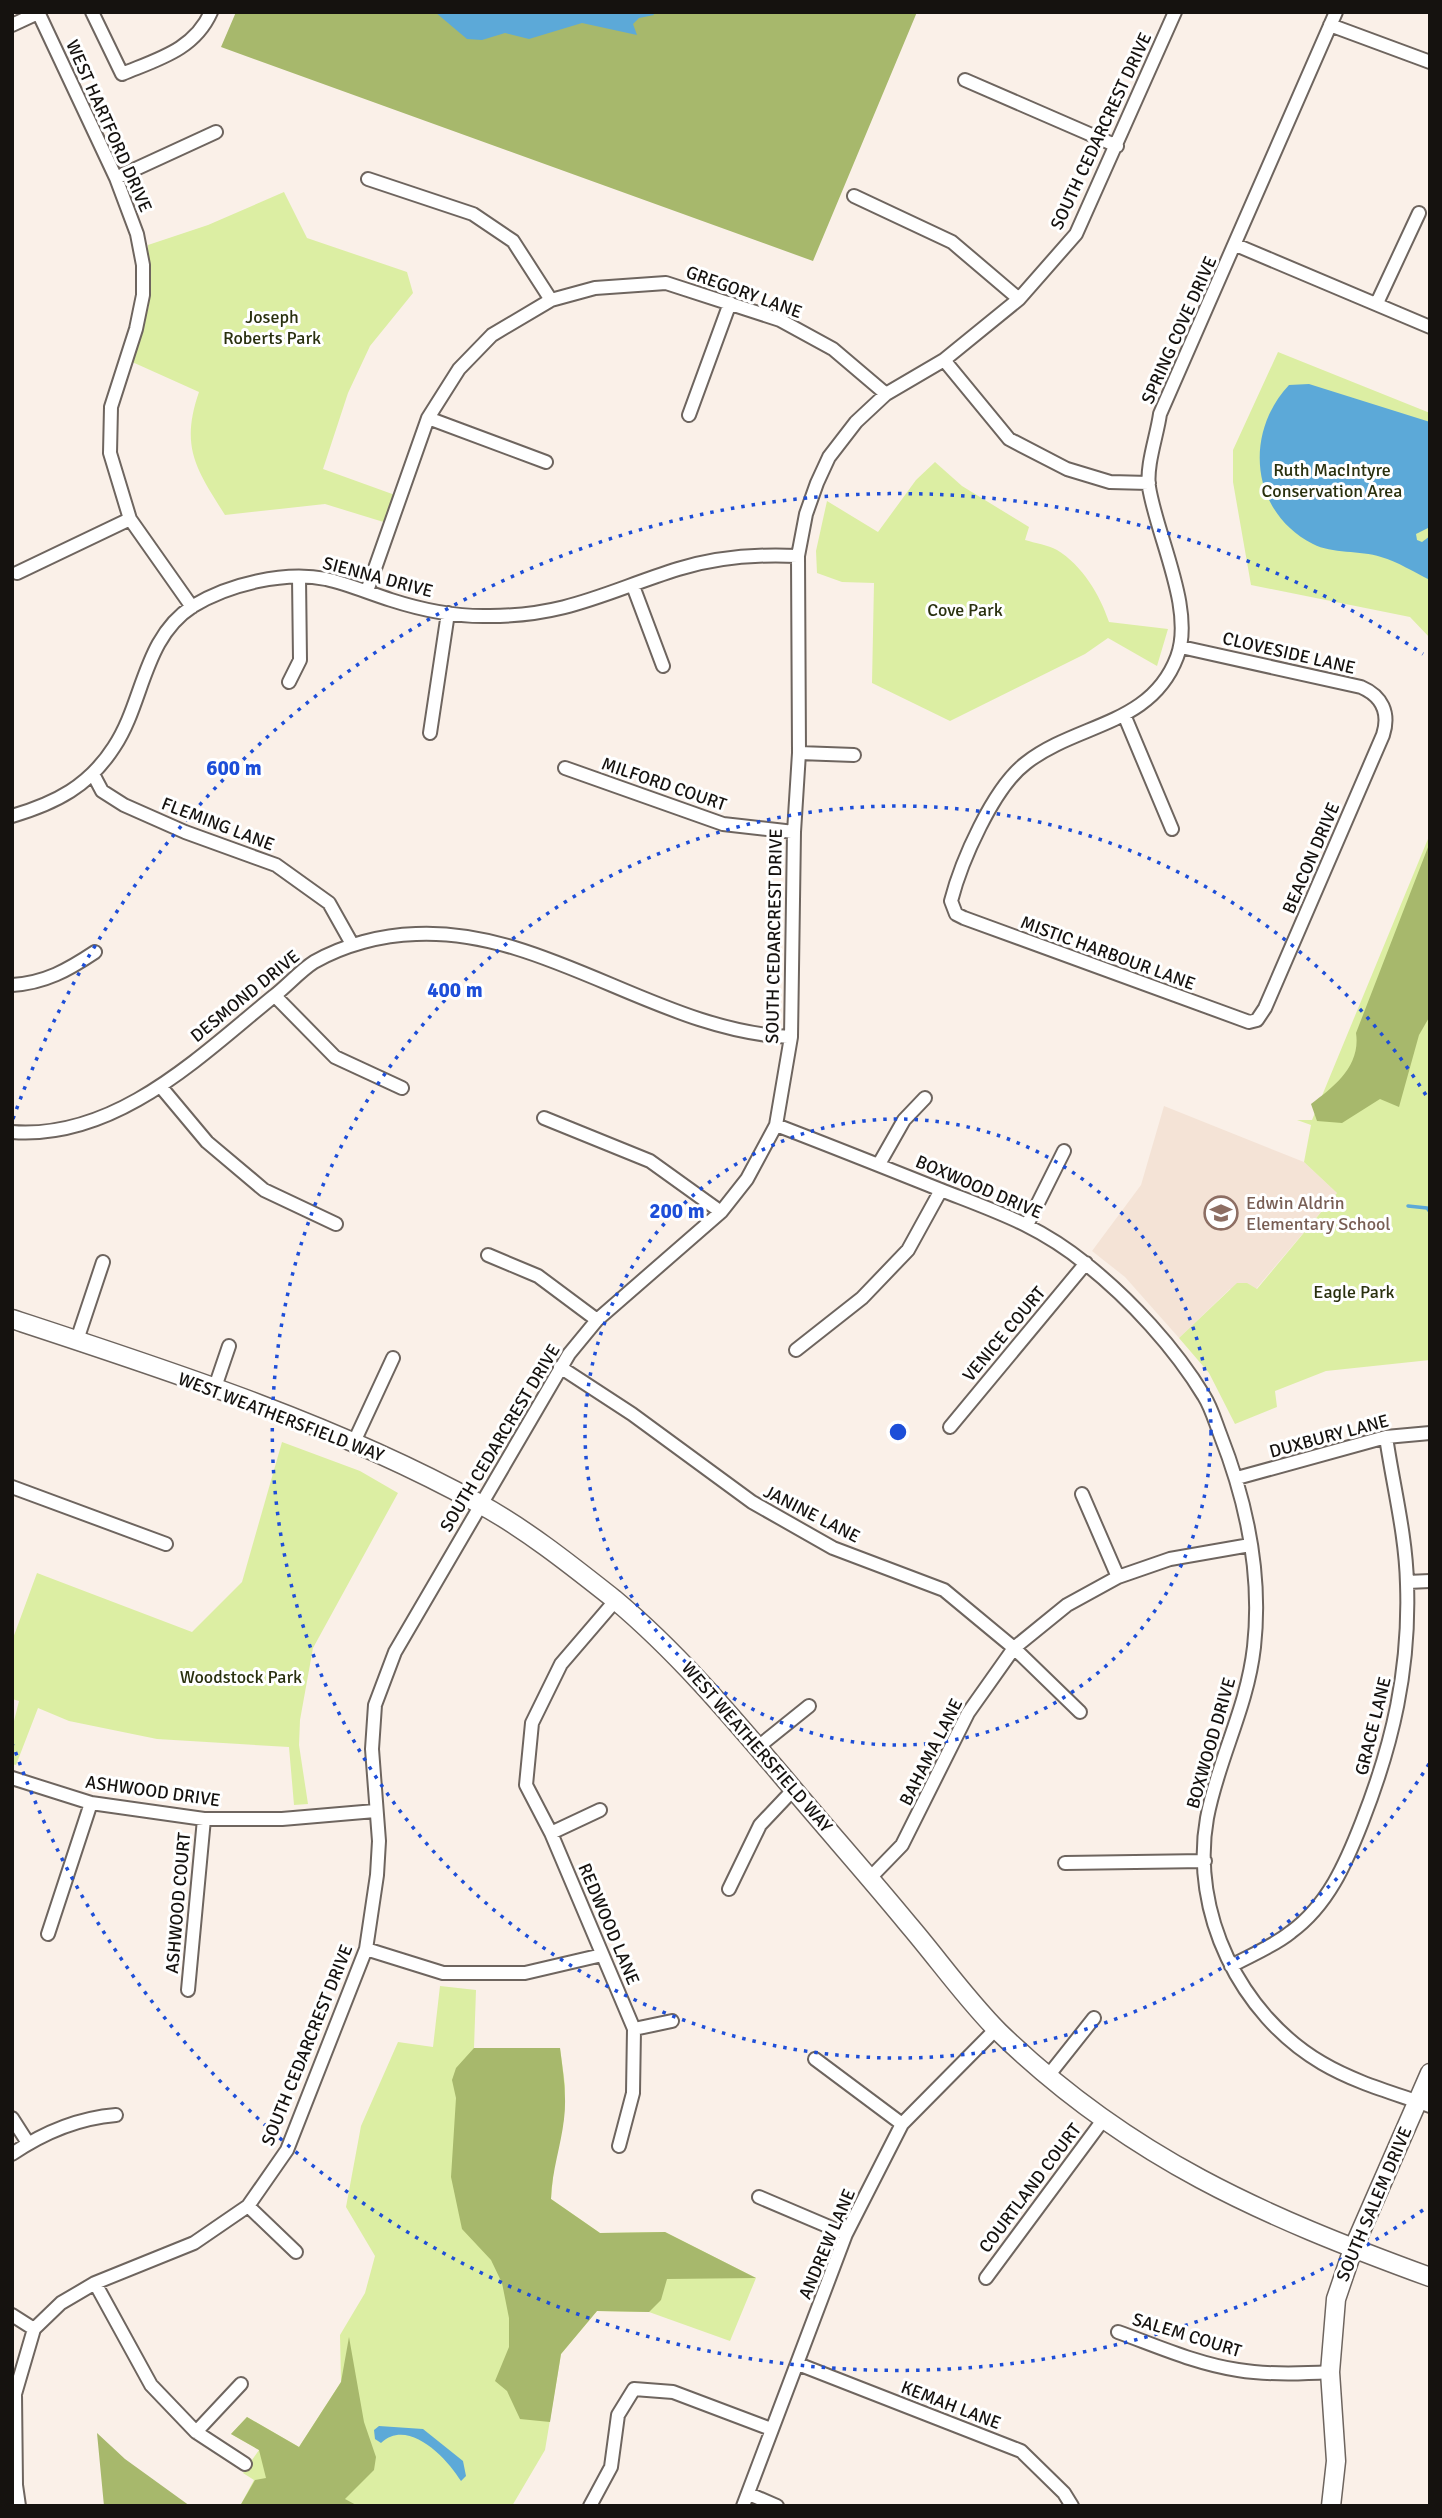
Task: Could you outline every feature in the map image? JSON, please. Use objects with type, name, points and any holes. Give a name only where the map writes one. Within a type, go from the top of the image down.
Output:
[{"type":"street","points":[[12,25],[39,12]]},
{"type":"street","name":"WEST HARTFORD DRIVE","points":[[39,12],[116,178],[137,234],[143,265],[143,295],[136,328],[111,407],[110,453],[130,519],[192,607]]},
{"type":"street","points":[[92,12],[122,75],[186,47],[203,31],[211,12]]},
{"type":"street","name":"SOUTH CEDARCREST DRIVE","points":[[19,2506],[14,2438],[15,2394],[34,2329],[61,2303],[95,2283],[194,2242],[248,2206],[288,2150],[366,1949],[379,1842],[372,1749],[375,1705],[395,1652],[560,1367],[597,1320],[721,1212],[747,1179],[776,1125],[791,1037],[794,832],[799,753],[798,556],[806,514],[829,457],[856,422],[886,394],[944,360],[1019,299],[1076,234],[1175,12]]},
{"type":"street","name":"SPRING COVE DRIVE","points":[[951,908],[953,893],[988,811],[1012,775],[1054,746],[1125,717],[1164,684],[1181,647],[1181,609],[1160,537],[1149,484],[1160,414],[1336,12]]},
{"type":"street","points":[[1330,25],[1430,62]]},
{"type":"street","points":[[965,80],[1117,146]]},
{"type":"street","points":[[116,178],[216,131]]},
{"type":"street","points":[[368,179],[473,214],[513,242],[551,300]]},
{"type":"street","points":[[853,196],[952,242],[1019,299]]},
{"type":"street","points":[[1377,303],[1419,213]]},
{"type":"street","points":[[1236,245],[1430,327]]},
{"type":"street","name":"GREGORY LANE","points":[[366,592],[428,418],[459,369],[492,335],[551,300],[596,288],[666,283],[780,320],[833,349],[886,394]]},
{"type":"street","points":[[689,415],[730,303]]},
{"type":"street","points":[[944,360],[1009,439],[1067,469],[1110,482],[1149,484]]},
{"type":"street","points":[[428,418],[546,462]]},
{"type":"street","points":[[17,573],[130,519]]},
{"type":"street","name":"SIENNA DRIVE","points":[[12,816],[51,804],[93,774],[116,745],[147,664],[164,635],[192,607],[243,585],[299,576],[326,579],[448,613],[488,616],[543,612],[593,601],[708,562],[761,555],[798,556]]},
{"type":"street","points":[[289,682],[299,660],[299,576]]},
{"type":"street","points":[[633,586],[663,666]]},
{"type":"street","points":[[430,733],[448,613]]},
{"type":"street","name":"CLOVESIDE LANE","points":[[1181,647],[1361,687],[1377,697],[1383,706]]},
{"type":"street","name":"BEACON DRIVE","points":[[1256,1020],[1265,1008],[1383,735],[1387,720],[1383,706]]},
{"type":"street","points":[[1125,717],[1171,830]]},
{"type":"street","points":[[799,753],[854,755]]},
{"type":"street","name":"MILFORD COURT","points":[[565,768],[723,824],[794,832]]},
{"type":"street","name":"FLEMING LANE","points":[[93,774],[103,791],[124,805],[185,832],[276,865],[329,903],[352,944]]},
{"type":"street","name":"MISTIC HARBOUR LANE","points":[[951,908],[964,918],[1232,1018],[1249,1022],[1256,1020]]},
{"type":"street","name":"DESMOND DRIVE","points":[[12,1132],[69,1129],[118,1110],[161,1087],[313,963],[352,944],[416,934],[490,939],[732,1031],[791,1037]]},
{"type":"street","points":[[12,985],[36,984],[68,970],[95,952]]},
{"type":"street","points":[[275,996],[335,1057],[402,1088]]},
{"type":"street","points":[[161,1087],[207,1142],[264,1191],[336,1224]]},
{"type":"street","points":[[879,1164],[904,1119],[925,1098]]},
{"type":"street","points":[[544,1118],[650,1161],[721,1212]]},
{"type":"street","name":"BOXWOOD DRIVE","points":[[776,1125],[1028,1223],[1086,1264],[1142,1315],[1205,1396],[1237,1478],[1250,1545],[1256,1606],[1254,1647],[1239,1718],[1209,1810],[1205,1861],[1212,1914],[1231,1966],[1266,2016],[1310,2055],[1349,2077],[1424,2104]]},
{"type":"street","points":[[1028,1223],[1064,1151]]},
{"type":"street","points":[[796,1350],[862,1298],[908,1250],[941,1190]]},
{"type":"street","points":[[488,1255],[538,1276],[597,1320]]},
{"type":"street","points":[[77,1340],[103,1262]]},
{"type":"street","name":"VENICE COURT","points":[[950,1427],[1086,1264]]},
{"type":"street","name":"WEST WEATHERSFIELD WAY","points":[[13,1322],[77,1340],[354,1441],[481,1504],[544,1546],[615,1601],[678,1657],[794,1789],[996,2029],[1048,2076],[1103,2120],[1202,2182],[1353,2249],[1430,2277]]},
{"type":"street","points":[[214,1390],[229,1346]]},
{"type":"street","points":[[354,1441],[393,1358]]},
{"type":"street","name":"JANINE LANE","points":[[560,1367],[632,1414],[751,1503],[833,1548],[944,1590],[1014,1648],[1080,1712]]},
{"type":"street","name":"DUXBURY LANE","points":[[1237,1478],[1386,1437],[1430,1433]]},
{"type":"street","name":"GRACE LANE","points":[[1231,1966],[1291,1933],[1324,1899],[1339,1875],[1376,1787],[1405,1677],[1407,1582],[1386,1437]]},
{"type":"street","points":[[12,1487],[166,1544]]},
{"type":"street","points":[[1082,1494],[1118,1577]]},
{"type":"street","name":"BAHAMA LANE","points":[[870,1878],[902,1845],[968,1713],[1014,1648],[1067,1605],[1118,1577],[1170,1559],[1250,1545]]},
{"type":"street","points":[[1407,1582],[1430,1581]]},
{"type":"street","name":"REDWOOD LANE","points":[[615,1601],[561,1664],[532,1723],[526,1785],[551,1833],[634,2029],[633,2093],[619,2146]]},
{"type":"street","points":[[758,1747],[809,1706]]},
{"type":"street","name":"ASHWOOD DRIVE","points":[[12,1778],[91,1803],[204,1819],[282,1819],[375,1811]]},
{"type":"street","points":[[729,1889],[760,1825],[794,1789]]},
{"type":"street","points":[[48,1934],[91,1803]]},
{"type":"street","points":[[551,1833],[600,1810]]},
{"type":"street","name":"ASHWOOD COURT","points":[[188,1990],[204,1819]]},
{"type":"street","points":[[1065,1863],[1205,1861]]},
{"type":"street","points":[[366,1949],[443,1973],[525,1973],[602,1955]]},
{"type":"street","points":[[1048,2076],[1094,2018]]},
{"type":"street","points":[[634,2029],[672,2021]]},
{"type":"street","name":"ANDREW LANE","points":[[746,2500],[846,2234],[902,2124],[996,2029]]},
{"type":"street","points":[[815,2059],[902,2124]]},
{"type":"street","name":"SOUTH SALEM DRIVE","points":[[1331,2506],[1336,2445],[1330,2372],[1336,2299],[1353,2249],[1424,2104],[1430,2073]]},
{"type":"street","points":[[12,2154],[28,2143],[87,2118],[116,2115]]},
{"type":"street","points":[[12,2118],[28,2143]]},
{"type":"street","name":"COURTLAND COURT","points":[[986,2278],[1103,2120]]},
{"type":"street","points":[[759,2197],[846,2234]]},
{"type":"street","points":[[248,2206],[296,2252]]},
{"type":"street","points":[[95,2283],[150,2385],[196,2432],[245,2464]]},
{"type":"street","points":[[12,2315],[34,2329]]},
{"type":"street","name":"SALEM COURT","points":[[1118,2332],[1198,2360],[1237,2370],[1287,2374],[1330,2372]]},
{"type":"street","name":"KEMAH LANE","points":[[798,2364],[1021,2451],[1064,2493],[1072,2506]]},
{"type":"street","points":[[196,2432],[241,2384]]},
{"type":"street","points":[[590,2506],[611,2467],[618,2416],[634,2389],[673,2392],[771,2429]]},
{"type":"street","points":[[746,2500],[777,2506]]},
{"type":"shaded area","name":"Edwin Aldrin Elementary School","points":[[1164,1106],[1304,1162],[1337,1193],[1256,1289],[1230,1289],[1179,1338],[1125,1277],[1092,1251],[1141,1185]]},
{"type":"green space","points":[[236,12],[917,12],[813,261],[221,47]]},
{"type":"green space","name":"Joseph Roberts Park","points":[[284,192],[307,238],[407,272],[413,293],[370,346],[348,393],[323,469],[395,495],[390,524],[325,504],[225,515],[199,470],[191,443],[193,411],[199,392],[130,361],[149,306],[148,245],[208,225]]},
{"type":"green space","name":"Ruth MacIntyre Conservation Area","points":[[1278,352],[1430,413],[1430,638],[1410,617],[1251,585],[1233,482],[1233,450]]},
{"type":"green space","name":"Cove Park","points":[[935,462],[962,486],[1029,527],[1025,540],[1053,548],[1066,556],[1082,572],[1095,591],[1109,622],[1168,629],[1157,666],[1108,638],[1085,654],[950,721],[872,683],[874,583],[842,582],[817,573],[816,551],[827,501],[878,532],[916,480]]},
{"type":"green space","name":"Eagle Park","points":[[1430,834],[1430,1360],[1326,1371],[1275,1391],[1277,1407],[1235,1424],[1209,1373],[1179,1338],[1237,1283],[1247,1283],[1257,1289],[1337,1193],[1304,1162],[1311,1125],[1297,1120],[1312,1120]]},
{"type":"green space","points":[[1430,842],[1430,1016],[1419,1035],[1399,1107],[1380,1099],[1342,1123],[1317,1121],[1311,1104],[1337,1083],[1350,1065],[1354,1056],[1356,1033]]},
{"type":"green space","name":"Woodstock Park","points":[[282,1442],[360,1471],[398,1493],[313,1648],[300,1720],[299,1745],[308,1804],[294,1805],[289,1747],[157,1739],[69,1721],[38,1708],[16,1765],[12,1764],[12,1729],[19,1701],[12,1699],[12,1641],[37,1573],[192,1632],[242,1582]]},
{"type":"green space","points":[[440,1986],[476,1990],[474,2048],[560,2048],[565,2085],[564,2119],[555,2154],[551,2199],[600,2233],[665,2232],[756,2278],[730,2341],[649,2312],[597,2311],[561,2354],[545,2450],[512,2506],[240,2506],[254,2480],[243,2473],[259,2450],[231,2434],[247,2417],[299,2447],[341,2382],[340,2335],[365,2293],[375,2256],[346,2207],[361,2126],[398,2042],[433,2047]]},
{"type":"green space","points":[[474,2048],[560,2048],[565,2110],[551,2199],[600,2233],[665,2232],[756,2278],[667,2279],[661,2300],[649,2312],[597,2311],[561,2354],[550,2422],[520,2419],[507,2391],[495,2381],[509,2347],[509,2318],[502,2283],[491,2260],[462,2229],[451,2177],[456,2098],[452,2080],[456,2068]]},
{"type":"green space","points":[[349,2337],[364,2422],[376,2457],[374,2470],[345,2499],[358,2506],[240,2506],[255,2480],[266,2478],[259,2450],[231,2434],[247,2417],[299,2447],[341,2382]]},
{"type":"green space","points":[[97,2433],[125,2459],[190,2506],[104,2506]]},
{"type":"water","points":[[435,12],[652,12],[654,15],[639,18],[633,24],[637,35],[582,23],[529,39],[505,33],[482,40],[467,39]]},
{"type":"water","points":[[1309,384],[1430,422],[1430,527],[1416,534],[1417,540],[1422,542],[1430,536],[1430,580],[1381,557],[1313,544],[1292,530],[1276,512],[1266,492],[1260,470],[1260,448],[1265,426],[1275,404],[1289,385]]},
{"type":"water","points":[[379,2426],[423,2429],[463,2461],[466,2476],[461,2481],[437,2452],[414,2438],[392,2436],[381,2443],[375,2439],[374,2430]]},
{"type":"waterway","points":[[1408,1206],[1427,1208],[1430,1212]]},
{"type":"place","name":"Edwin Aldrin Elementary School","points":[[1221,1213]]}]
